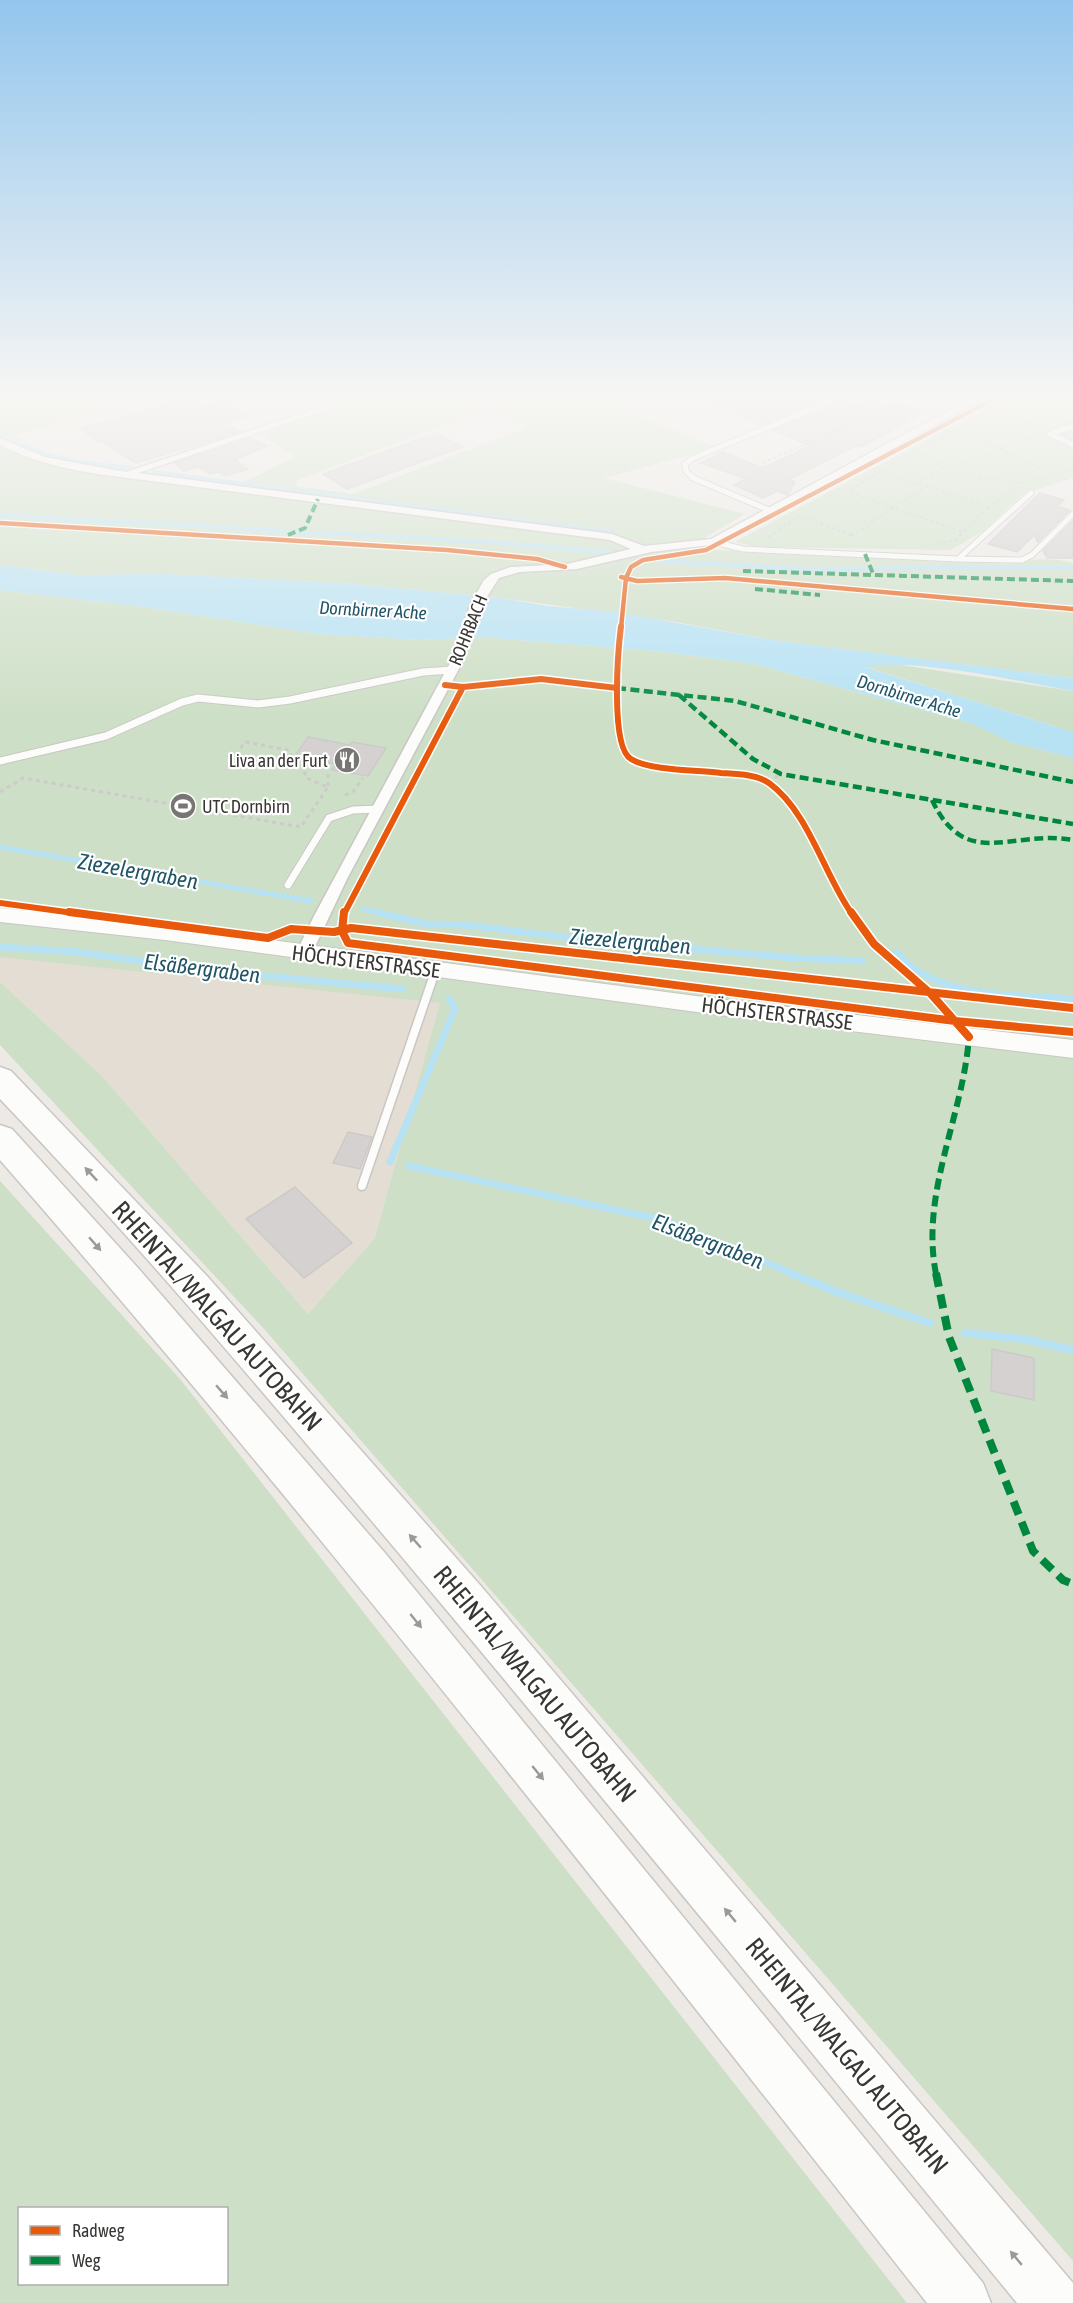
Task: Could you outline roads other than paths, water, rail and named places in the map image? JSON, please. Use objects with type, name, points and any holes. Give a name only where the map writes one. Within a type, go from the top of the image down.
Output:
[{"type":"highway","name":"RHEINTAL/WALGAU AUTOBAHN","points":[[0,1079],[103,1188],[251,1353],[439,1569],[1053,2303]]},
{"type":"highway","name":"RHEINTAL/WALGAU AUTOBAHN","points":[[0,1138],[233,1403],[416,1620],[963,2303]]},
{"type":"main road","name":"HÖCHSTERSTRASSE","points":[[0,915],[481,976]]},
{"type":"main road","name":"HÖCHSTER STRASSE","points":[[481,976],[1073,1049]]},
{"type":"street","points":[[392,508],[612,537],[643,550]]},
{"type":"street","name":"ROHRBACH","points":[[304,953],[331,897],[452,670],[465,643],[488,582],[496,575],[514,571],[591,563],[643,550],[695,547],[714,542],[776,508]]},
{"type":"lane","points":[[765,508],[771,511]]},
{"type":"lane","points":[[958,559],[1014,508]]},
{"type":"lane","points":[[714,542],[762,550],[1022,560],[1032,555],[1073,514]]},
{"type":"lane","points":[[0,761],[106,736],[182,702],[198,698],[258,704],[290,700],[423,672],[452,670]]},
{"type":"lane","points":[[288,885],[329,818],[340,812],[379,809]]},
{"type":"lane","points":[[362,1186],[436,969]]},
{"type":"water","name":"Dornbirner Ache","points":[[0,565],[77,575],[167,574],[354,584],[501,598],[548,606],[616,612],[773,640],[1073,678],[1073,691],[940,668],[888,665],[865,667],[1073,732],[1073,758],[1011,742],[970,723],[755,664],[656,651],[481,637],[420,640],[319,634],[143,607],[0,590]]},
{"type":"waterway","points":[[430,508],[615,533]]},
{"type":"waterway","points":[[0,515],[503,543],[615,553]]},
{"type":"waterway","points":[[660,561],[805,569],[1073,567]]},
{"type":"waterway","name":"Ziezelergraben","points":[[0,847],[311,901]]},
{"type":"waterway","name":"Ziezelergraben","points":[[363,909],[382,914]]},
{"type":"waterway","name":"Ziezelergraben","points":[[376,912],[426,924],[466,925],[588,940],[796,958],[862,961]]},
{"type":"waterway","name":"Elsäßergraben","points":[[0,947],[77,952],[210,971],[403,989]]},
{"type":"waterway","name":"Ziezelergraben","points":[[896,952],[913,968],[955,987],[1002,995],[1073,999]]},
{"type":"waterway","name":"Elsäßergraben","points":[[390,1162],[455,1009],[449,999]]},
{"type":"waterway","name":"Elsäßergraben","points":[[409,1166],[663,1220],[794,1274]]},
{"type":"waterway","name":"Elsäßergraben","points":[[790,1273],[837,1292],[930,1323]]},
{"type":"waterway","name":"Elsäßergraben","points":[[965,1333],[1024,1339],[1073,1350]]},
{"type":"place","name":"Liva an der Furt","points":[[347,760]]},
{"type":"place","name":"UTC Dornbirn","points":[[183,806]]}]
